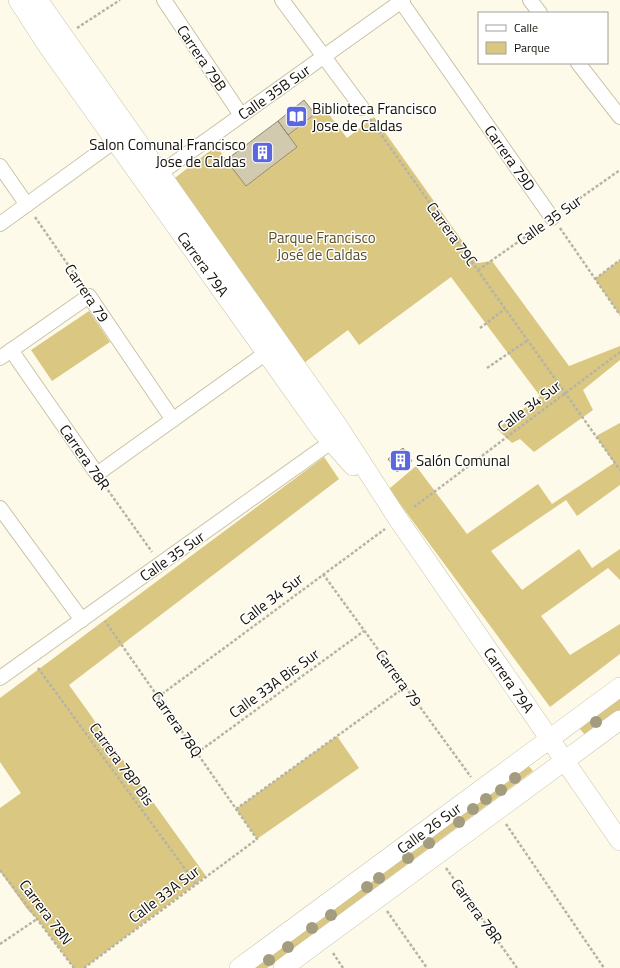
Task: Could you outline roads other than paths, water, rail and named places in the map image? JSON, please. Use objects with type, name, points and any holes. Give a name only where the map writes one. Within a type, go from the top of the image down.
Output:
[{"type":"street","name":"Carrera 79A","points":[[18,0],[49,48],[122,136],[153,178],[273,348],[398,519],[620,841]]},
{"type":"street","name":"Carrera 79A","points":[[38,0],[64,38],[122,136]]},
{"type":"street","name":"Carrera 79B","points":[[164,0],[241,115]]},
{"type":"street","points":[[282,0],[362,108]]},
{"type":"street","name":"Calle 35B Sur","points":[[153,178],[401,0]]},
{"type":"street","name":"Carrera 79D","points":[[401,0],[552,218]]},
{"type":"street","points":[[530,0],[539,12]]},
{"type":"street","points":[[579,64],[620,117]]},
{"type":"street","points":[[0,224],[122,136]]},
{"type":"street","points":[[0,166],[27,205]]},
{"type":"street","name":"Carrera 79","points":[[6,354],[89,296],[173,420]]},
{"type":"street","points":[[173,420],[273,348]]},
{"type":"street","name":"Carrera 78R","points":[[6,354],[97,474],[173,420]]},
{"type":"street","name":"Calle 35 Sur","points":[[0,678],[338,438]]},
{"type":"street","points":[[0,508],[82,620]]},
{"type":"street","name":"Calle 26 Sur","points":[[238,968],[620,687]]},
{"type":"street","name":"Calle 26 Sur","points":[[283,968],[620,720]]},
{"type":"place","name":"Biblioteca Francisco Jose de Caldas","points":[[297,117]]},
{"type":"place","name":"Salon Comunal Francisco Jose de Caldas","points":[[262,153]]},
{"type":"place","name":"Salón Comunal","points":[[400,460]]},
{"type":"park label","name":"Parque Francisco José de Caldas","points":[[322,246]]}]
